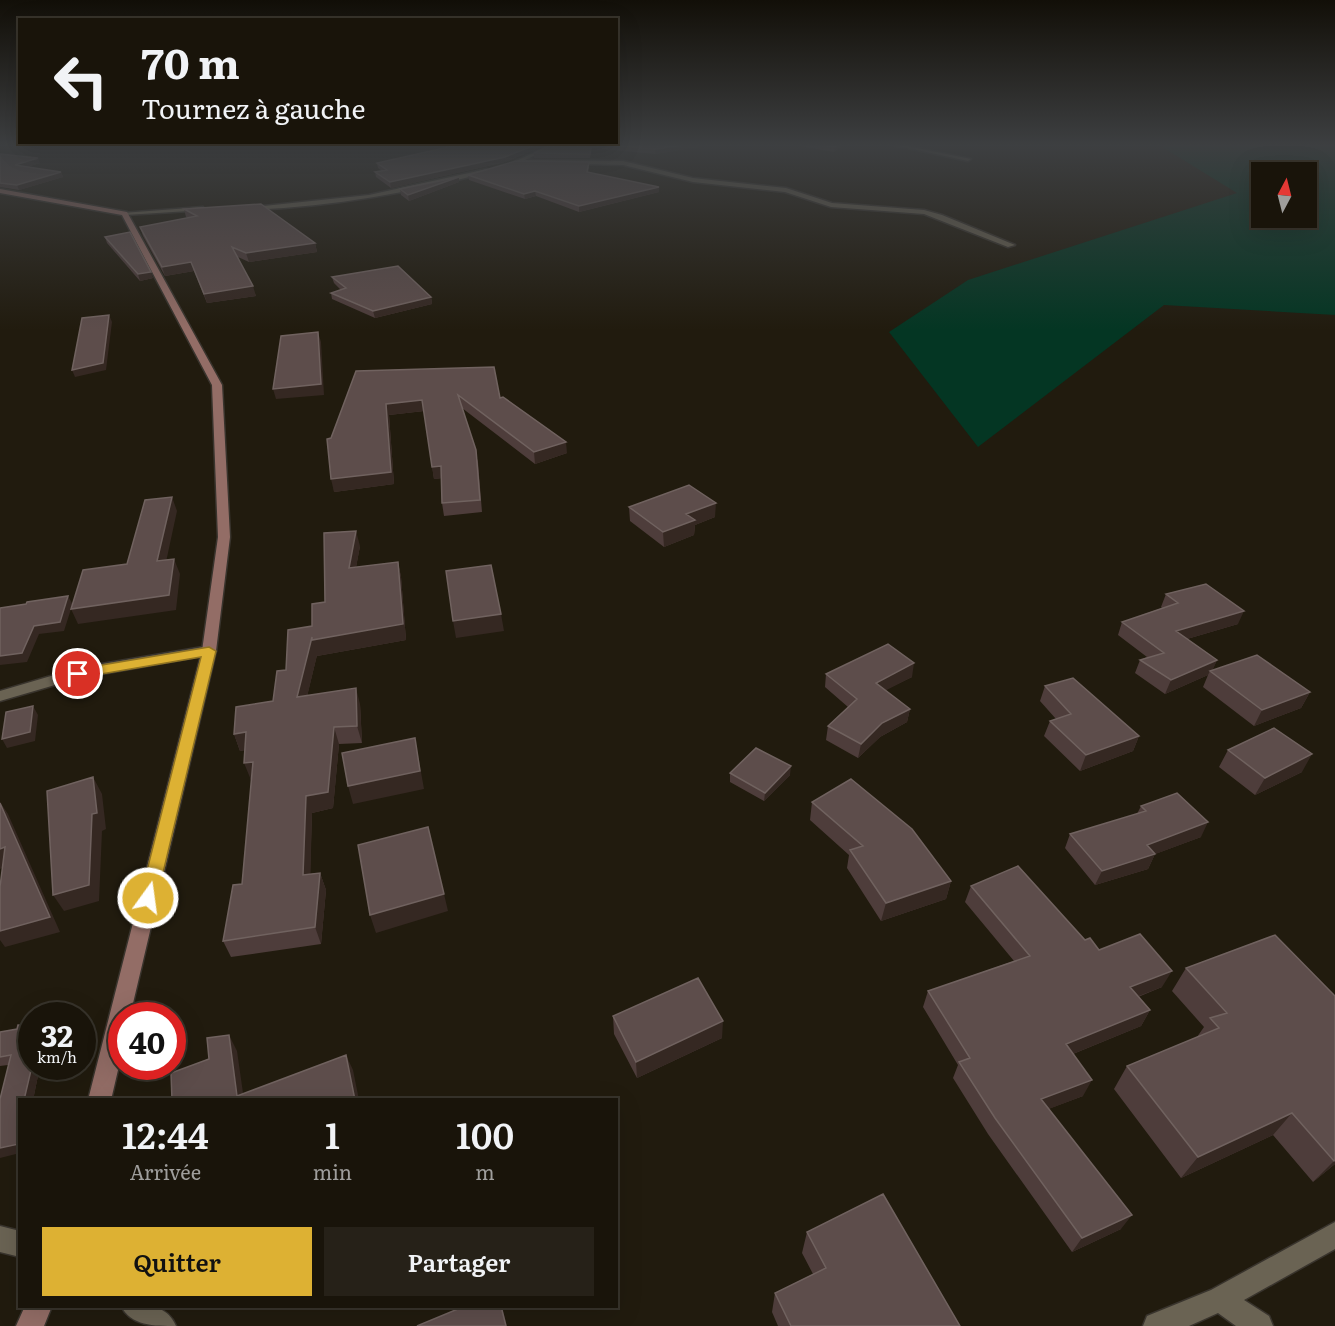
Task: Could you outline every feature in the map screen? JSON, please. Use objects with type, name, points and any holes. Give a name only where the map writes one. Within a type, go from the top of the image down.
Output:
[{"type":"street","points":[[90,207],[125,213],[213,208]]},
{"type":"street","points":[[240,208],[310,207]]},
{"type":"street","points":[[856,207],[924,212],[949,219],[1011,245]]},
{"type":"street","points":[[99,1098],[209,651],[224,537],[217,385],[125,213]]},
{"type":"street","points":[[0,696],[78,674],[209,651]]},
{"type":"street","points":[[1157,1326],[1220,1299],[1335,1235]]},
{"type":"street","points":[[0,1239],[18,1244]]},
{"type":"street","points":[[1220,1299],[1259,1326]]},
{"type":"street","points":[[30,1326],[38,1308]]},
{"type":"street","points":[[137,1308],[162,1326]]},
{"type":"green space","points":[[1194,207],[1251,207],[1251,228],[1317,228],[1317,207],[1335,207],[1335,315],[1164,305],[978,447],[889,332],[968,280]]},
{"type":"building","points":[[265,207],[315,243],[246,253],[232,247],[253,286],[204,294],[191,262],[162,267],[140,227],[197,216],[184,209]]},
{"type":"building","points":[[130,232],[151,272],[138,274],[105,237]]},
{"type":"building","points":[[398,266],[431,297],[373,311],[331,293],[346,288],[332,277]]},
{"type":"building","points":[[109,315],[103,363],[72,370],[82,318]]},
{"type":"building","points":[[318,332],[321,384],[273,389],[281,336]]},
{"type":"building","points":[[494,367],[500,398],[503,397],[566,442],[534,452],[458,395],[476,450],[480,500],[442,503],[441,466],[432,467],[422,400],[386,404],[391,472],[331,479],[327,439],[331,438],[356,371]]},
{"type":"building","points":[[689,485],[716,503],[686,514],[695,520],[663,532],[629,507]]},
{"type":"building","points":[[172,497],[157,561],[174,559],[169,595],[71,609],[83,570],[127,564],[145,500]]},
{"type":"building","points":[[356,531],[349,568],[398,562],[403,624],[312,640],[312,637],[297,697],[356,688],[357,726],[334,727],[328,792],[306,796],[303,875],[320,873],[315,927],[223,941],[233,885],[242,884],[253,762],[244,763],[246,732],[234,734],[236,707],[273,701],[277,671],[286,670],[288,630],[312,626],[312,604],[325,602],[324,533]]},
{"type":"building","points":[[491,565],[501,614],[453,621],[446,571]]},
{"type":"building","points":[[1206,584],[1244,611],[1176,631],[1217,660],[1171,680],[1140,660],[1164,653],[1122,622],[1178,603],[1166,594]]},
{"type":"building","points":[[68,596],[60,622],[34,626],[22,653],[0,656],[0,608]]},
{"type":"building","points":[[888,644],[914,663],[876,683],[910,709],[882,723],[861,744],[828,726],[857,699],[826,674]]},
{"type":"building","points":[[1257,655],[1310,692],[1262,710],[1210,671]]},
{"type":"building","points":[[1073,678],[1139,736],[1086,755],[1050,721],[1071,714],[1045,686]]},
{"type":"building","points":[[33,706],[30,732],[2,739],[6,712]]},
{"type":"building","points":[[1274,728],[1312,754],[1265,778],[1228,750]]},
{"type":"building","points":[[415,738],[420,771],[348,786],[342,753]]},
{"type":"building","points":[[756,748],[791,766],[765,793],[730,773]]},
{"type":"building","points":[[93,777],[97,813],[92,814],[89,885],[53,895],[47,791]]},
{"type":"building","points":[[851,779],[912,829],[951,881],[886,903],[850,850],[863,846],[812,802]]},
{"type":"building","points":[[1177,793],[1208,822],[1147,845],[1155,854],[1102,871],[1070,834],[1146,811],[1141,806]]},
{"type":"building","points":[[0,803],[50,917],[0,931],[0,887],[5,847],[0,849]]},
{"type":"building","points":[[428,827],[444,894],[370,915],[358,845]]},
{"type":"building","points":[[1018,866],[1085,940],[1090,938],[1099,950],[1140,934],[1172,971],[1130,987],[1150,1010],[1066,1044],[1092,1080],[1041,1099],[1132,1215],[1082,1238],[995,1118],[959,1062],[970,1058],[928,991],[1030,956],[971,886]]},
{"type":"building","points":[[1275,935],[1335,996],[1335,1160],[1292,1113],[1198,1157],[1127,1066],[1219,1028],[1210,1018],[1227,1013],[1186,968]]},
{"type":"building","points":[[698,978],[723,1021],[636,1062],[613,1016]]},
{"type":"building","points":[[18,1025],[18,1080],[29,1080],[24,1098],[18,1098],[18,1144],[0,1148],[0,1099],[11,1055],[0,1057],[0,1032],[17,1029]]},
{"type":"building","points":[[229,1035],[237,1096],[346,1055],[355,1098],[172,1098],[171,1080],[186,1080],[186,1067],[209,1059],[207,1038]]},
{"type":"building","points":[[883,1194],[960,1326],[791,1326],[775,1293],[826,1268],[807,1232]]},
{"type":"building","points":[[460,1308],[502,1308],[506,1326],[417,1326]]},
{"type":"route","points":[[78,674],[129,663],[209,651],[148,898]]}]
